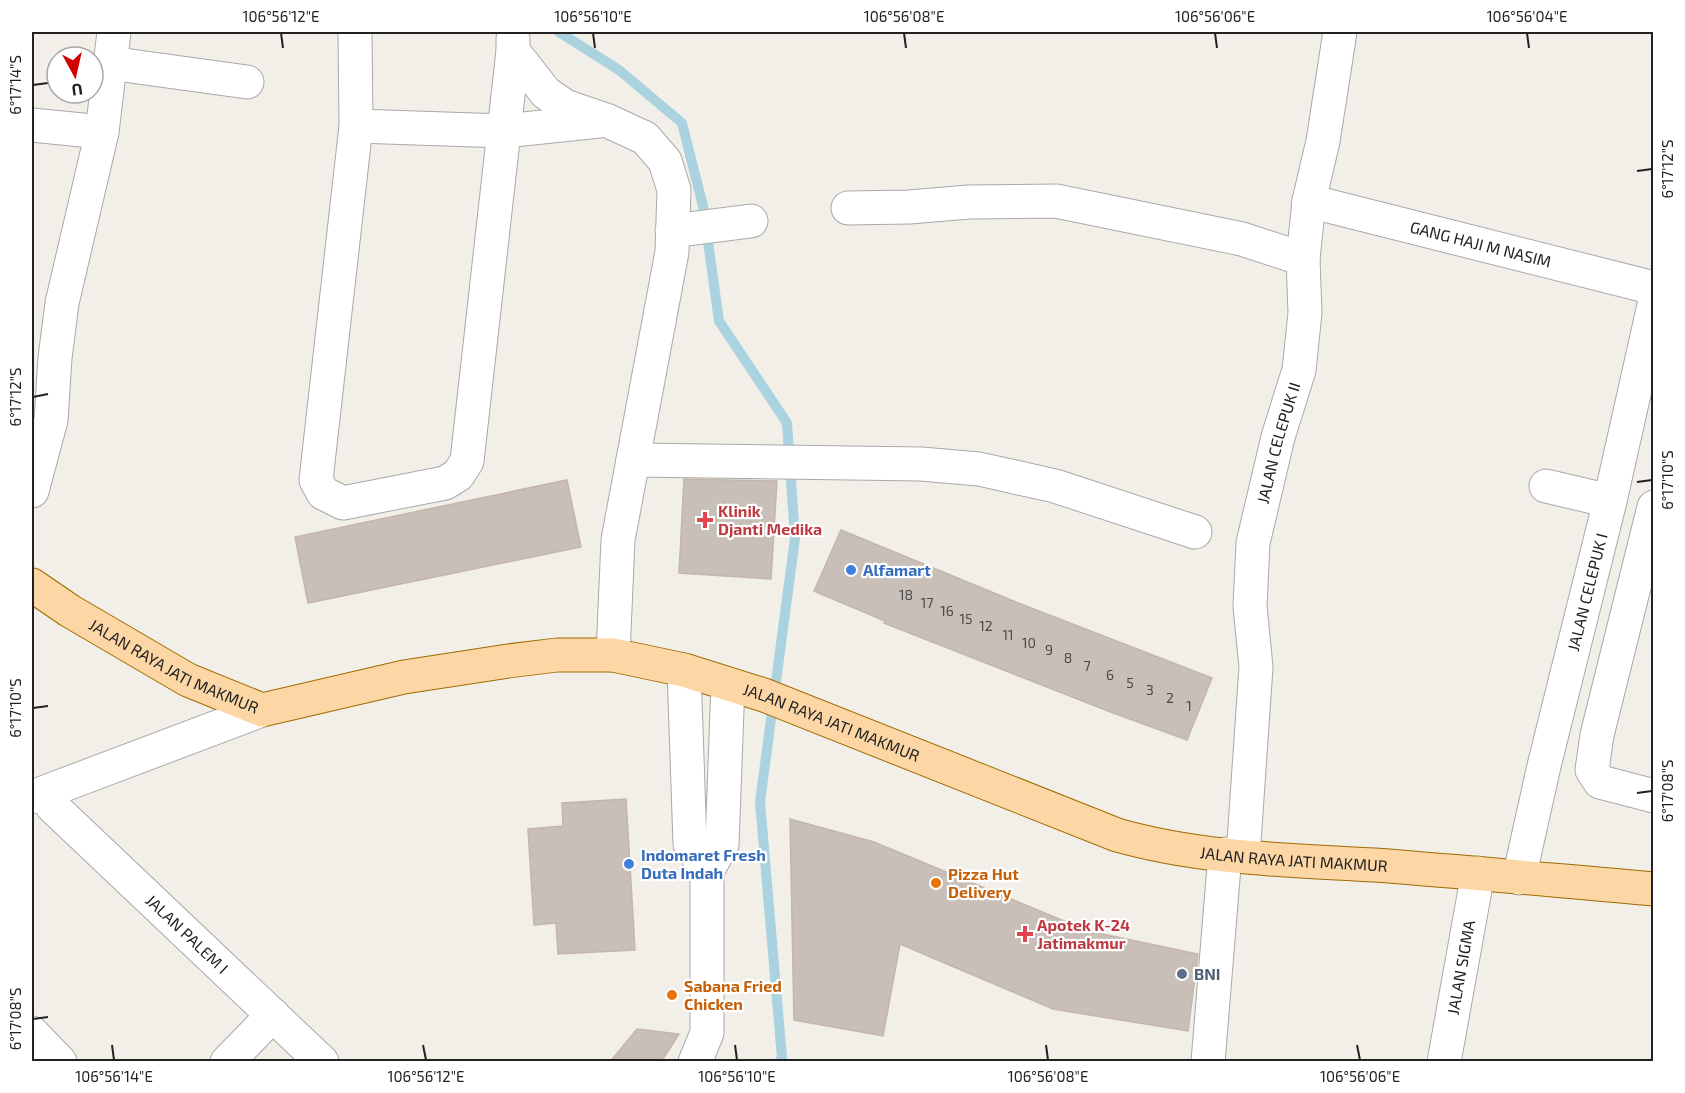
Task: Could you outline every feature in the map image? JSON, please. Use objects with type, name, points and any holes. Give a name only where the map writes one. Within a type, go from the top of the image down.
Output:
[{"type":"main road","name":"JALAN RAYA JATI MAKMUR","points":[[32,585],[70,611],[188,680],[262,710],[404,677],[557,655],[613,655],[684,670],[764,695],[1117,835],[1149,844],[1199,852],[1653,889]]},
{"type":"street","points":[[355,32],[356,126],[316,480],[323,493],[343,503],[445,483],[458,476],[467,461],[505,131],[513,41]]},
{"type":"street","name":"JALAN CELEPUK II","points":[[1208,1062],[1256,668],[1250,606],[1253,543],[1278,437],[1299,370],[1305,313],[1303,259],[1309,201],[1323,141],[1340,32]]},
{"type":"street","points":[[513,41],[546,93],[565,106],[606,120],[645,138],[666,161],[674,190],[679,231],[672,252],[618,540],[613,655]]},
{"type":"street","points":[[32,491],[51,420],[55,358],[62,303],[102,132],[111,47],[247,82]]},
{"type":"street","points":[[356,126],[505,131],[606,120]]},
{"type":"street","points":[[32,125],[102,132]]},
{"type":"street","points":[[848,208],[909,207],[969,201],[1056,201],[1242,239],[1303,259]]},
{"type":"street","name":"GANG HAJI M NASIM","points":[[1309,201],[1653,288]]},
{"type":"street","points":[[679,231],[740,222]]},
{"type":"street","name":"JALAN CELEPUK I","points":[[1519,878],[1544,766],[1611,501],[1653,305]]},
{"type":"street","points":[[633,460],[921,464],[979,470],[1055,486],[1194,532]]},
{"type":"street","points":[[1546,486],[1611,501]]},
{"type":"street","points":[[1653,507],[1643,600],[1597,735],[1592,770],[1600,782],[1653,796]]},
{"type":"street","points":[[684,670],[690,844],[707,871],[707,1033],[695,1062]]},
{"type":"street","points":[[707,871],[723,846],[728,684]]},
{"type":"street","points":[[42,801],[262,710]]},
{"type":"street","name":"JALAN PALEM I","points":[[42,801],[322,1062]]},
{"type":"street","name":"JALAN SIGMA","points":[[1444,1062],[1478,873]]},
{"type":"street","points":[[227,1062],[273,1015]]},
{"type":"street","points":[[32,1033],[60,1062]]},
{"type":"building","points":[[684,479],[777,481],[771,579],[679,573]]},
{"type":"building","points":[[567,480],[581,547],[308,603],[295,537]]},
{"type":"building","points":[[841,530],[1011,600],[1212,678],[1187,740],[884,623],[885,621],[814,591]]},
{"type":"building","points":[[626,799],[635,950],[558,954],[556,923],[534,925],[528,829],[563,826],[562,803]]},
{"type":"building","points":[[790,819],[874,842],[1088,931],[1198,954],[1188,1031],[1053,1009],[900,944],[883,1036],[794,1020]]},
{"type":"building","points":[[637,1029],[679,1034],[661,1062],[610,1062]]},
{"type":"waterway","points":[[559,32],[619,70],[682,123],[703,206],[719,321],[787,423],[795,538],[760,802],[782,1058],[779,1062]]},
{"type":"place","name":"Klinik Djanti Medika","points":[[705,520]]},
{"type":"place","name":"Alfamart","points":[[851,570]]},
{"type":"place","name":"Indomaret Fresh Duta Indah","points":[[629,864]]},
{"type":"place","name":"Pizza Hut Delivery","points":[[936,883]]},
{"type":"place","name":"Apotek K-24 Jatimakmur","points":[[1025,934]]},
{"type":"place","name":"BNI","points":[[1182,974]]},
{"type":"place","name":"Sabana Fried Chicken","points":[[672,995]]}]
